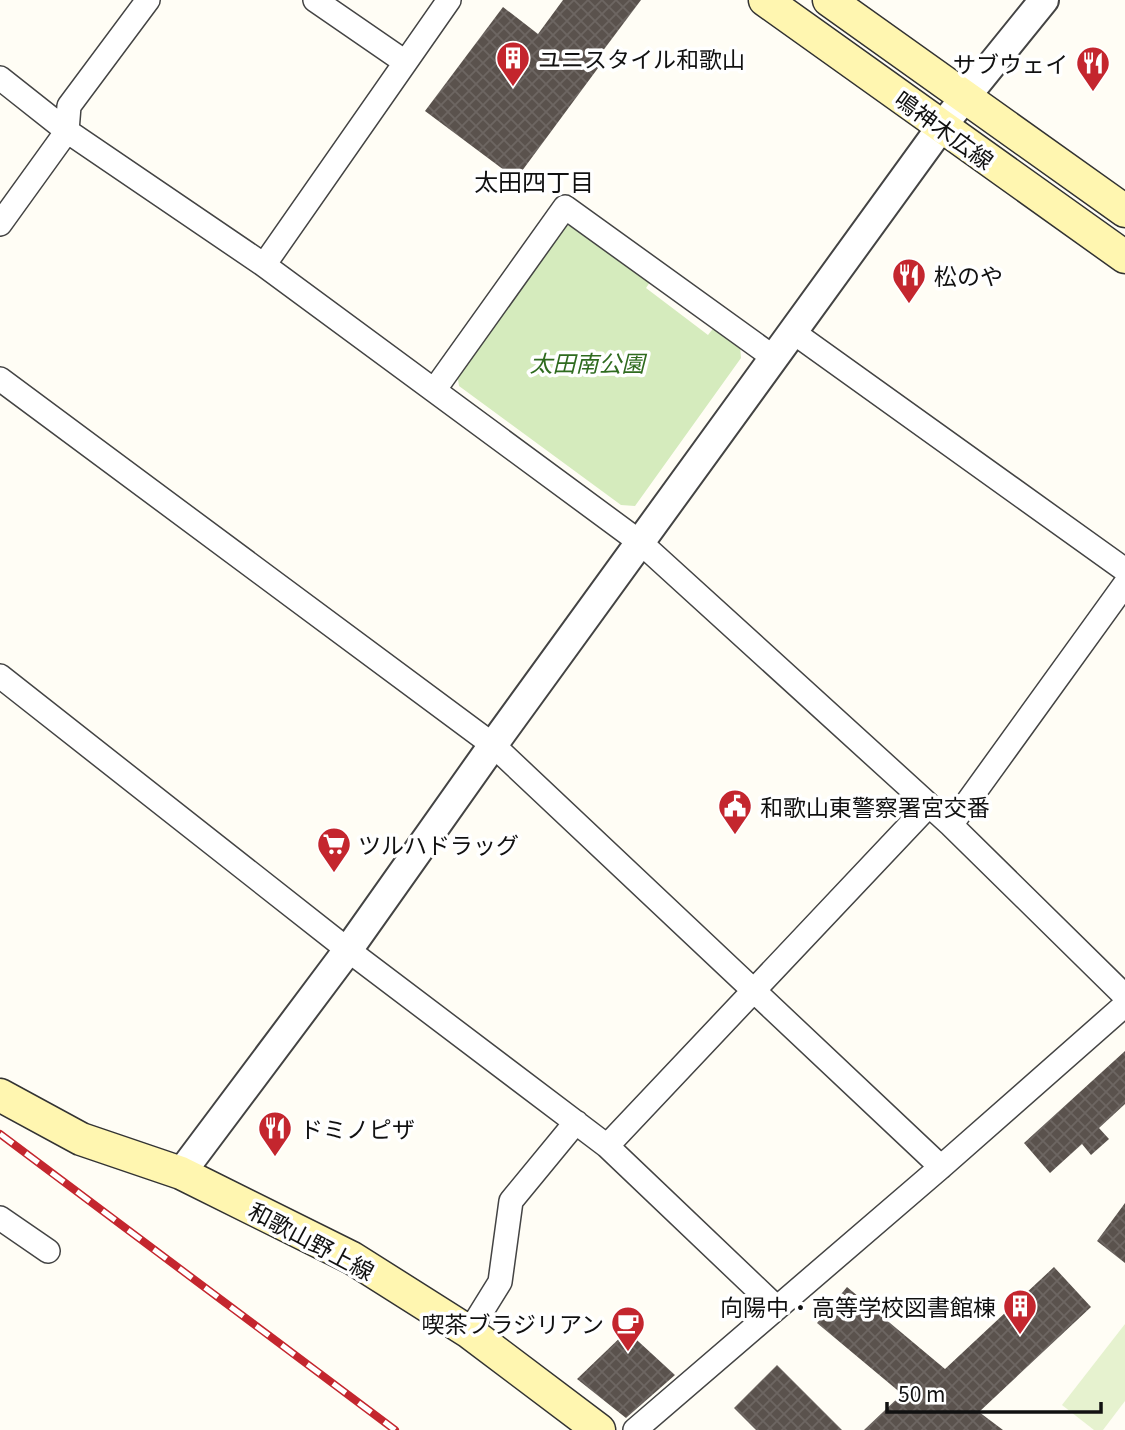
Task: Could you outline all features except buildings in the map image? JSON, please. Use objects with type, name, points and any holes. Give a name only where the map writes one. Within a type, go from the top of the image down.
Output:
[{"type":"main road","name":"鳴神木広線","points":[[765,0],[1125,257]]},
{"type":"main road","name":"鳴神木広線","points":[[829,0],[1125,211]]},
{"type":"main road","name":"和歌山野上線","points":[[0,1095],[81,1139],[181,1173],[352,1258],[469,1332],[598,1430]]},
{"type":"street","points":[[0,224],[66,131],[69,106],[148,0]]},
{"type":"street","points":[[315,0],[405,62]]},
{"type":"street","points":[[264,265],[449,0]]},
{"type":"street","points":[[181,1173],[348,950],[942,126],[1044,0]]},
{"type":"street","points":[[0,78],[66,131],[264,265],[641,542],[951,825],[1125,996]]},
{"type":"street","points":[[435,389],[565,208],[773,357]]},
{"type":"street","points":[[793,332],[1125,569]]},
{"type":"street","points":[[0,379],[493,746],[942,1167]]},
{"type":"street","points":[[951,825],[1125,584]]},
{"type":"street","points":[[0,676],[348,950],[607,1146],[777,1308]]},
{"type":"street","points":[[607,1146],[929,805]]},
{"type":"street","points":[[635,1430],[942,1167],[1125,1005]]},
{"type":"street","points":[[469,1332],[500,1282],[511,1200],[576,1122]]},
{"type":"street","points":[[0,1218],[48,1251]]},
{"type":"green space","name":"太田南公園","points":[[581,225],[652,279],[646,288],[708,335],[715,326],[740,345],[741,358],[635,506],[621,505],[459,386],[457,372],[563,226]]},
{"type":"green space","points":[[1125,1324],[1125,1401],[1103,1430],[1094,1430],[1062,1405]]},
{"type":"railway","points":[[0,1134],[395,1430]]},
{"type":"place","name":"ユニスタイル和歌山","points":[[513,88]]},
{"type":"place","name":"サブウェイ","points":[[1093,93]]},
{"type":"place","name":"松のや","points":[[909,305]]},
{"type":"place","name":"和歌山東警察署宮交番","points":[[735,836]]},
{"type":"place","name":"ツルハドラッグ","points":[[334,874]]},
{"type":"place","name":"ドミノピザ","points":[[275,1158]]},
{"type":"place","name":"向陽中・高等学校図書館棟","points":[[1020,1336]]},
{"type":"place","name":"喫茶ブラジリアン","points":[[628,1353]]},
{"type":"district","name":"太田四丁目","points":[[534,180]]}]
